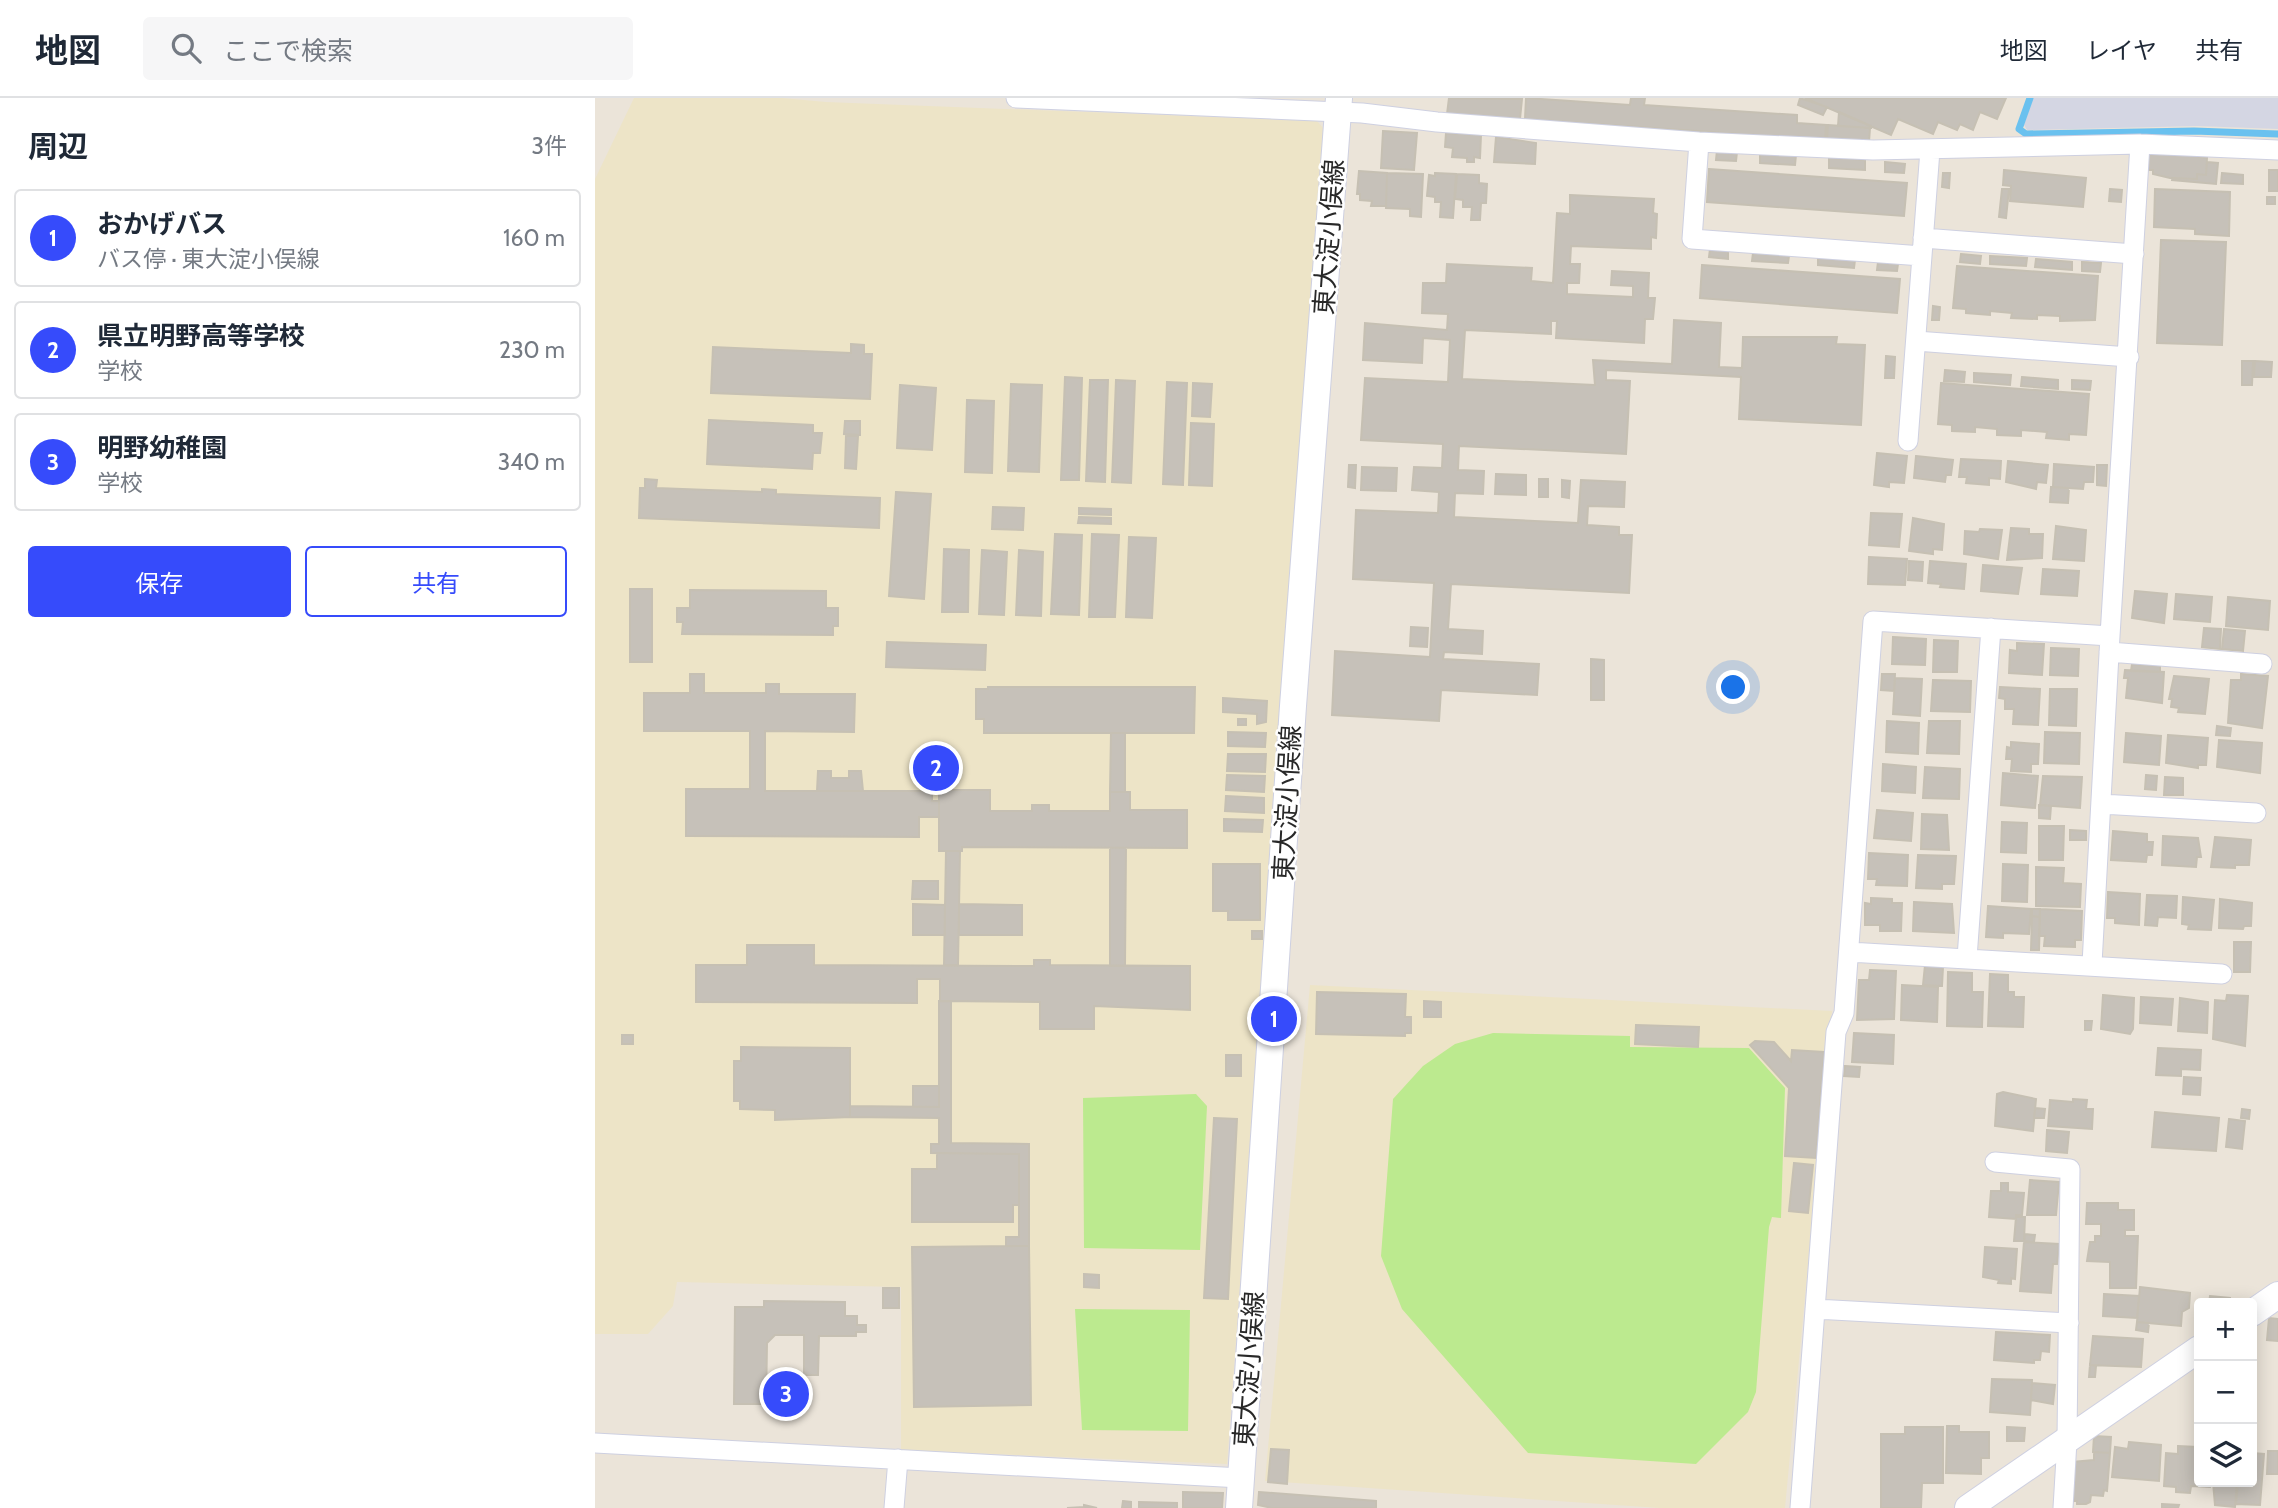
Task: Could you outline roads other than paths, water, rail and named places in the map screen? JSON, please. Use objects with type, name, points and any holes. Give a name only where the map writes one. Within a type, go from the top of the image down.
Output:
[{"type":"main road","name":"東大淀小俣線","points":[[1239,1508],[1293,706],[1339,105]]},
{"type":"main road","points":[[2257,1310],[2278,1295]]},
{"type":"main road","points":[[1968,1508],[2194,1352]]},
{"type":"street","points":[[1016,98],[1339,105],[1699,142],[1873,150],[2140,144],[2278,150]]},
{"type":"street","points":[[1699,142],[1692,239],[2134,254]]},
{"type":"street","points":[[2092,964],[2140,144]]},
{"type":"street","points":[[1908,441],[1930,150]]},
{"type":"street","points":[[1916,341],[2129,357]]},
{"type":"street","points":[[1800,1508],[1836,1032],[1845,1013],[1873,621],[1991,628],[2262,664]]},
{"type":"street","points":[[1967,958],[1991,628]]},
{"type":"street","points":[[2101,804],[2256,813]]},
{"type":"street","points":[[1849,952],[2092,964],[2222,974]]},
{"type":"street","points":[[1996,1162],[2070,1169],[2067,1441],[2063,1508]]},
{"type":"street","points":[[1815,1309],[2069,1323]]},
{"type":"street","points":[[595,1443],[1241,1478]]},
{"type":"street","points":[[894,1508],[898,1459]]},
{"type":"waterway","points":[[2030,98],[2019,129],[2026,134],[2194,131],[2278,134]]},
{"type":"place","name":"県立明野高等学校","points":[[936,768]]},
{"type":"place","name":"おかげバス","points":[[1274,1019]]},
{"type":"place","name":"明野幼稚園","points":[[786,1394]]}]
